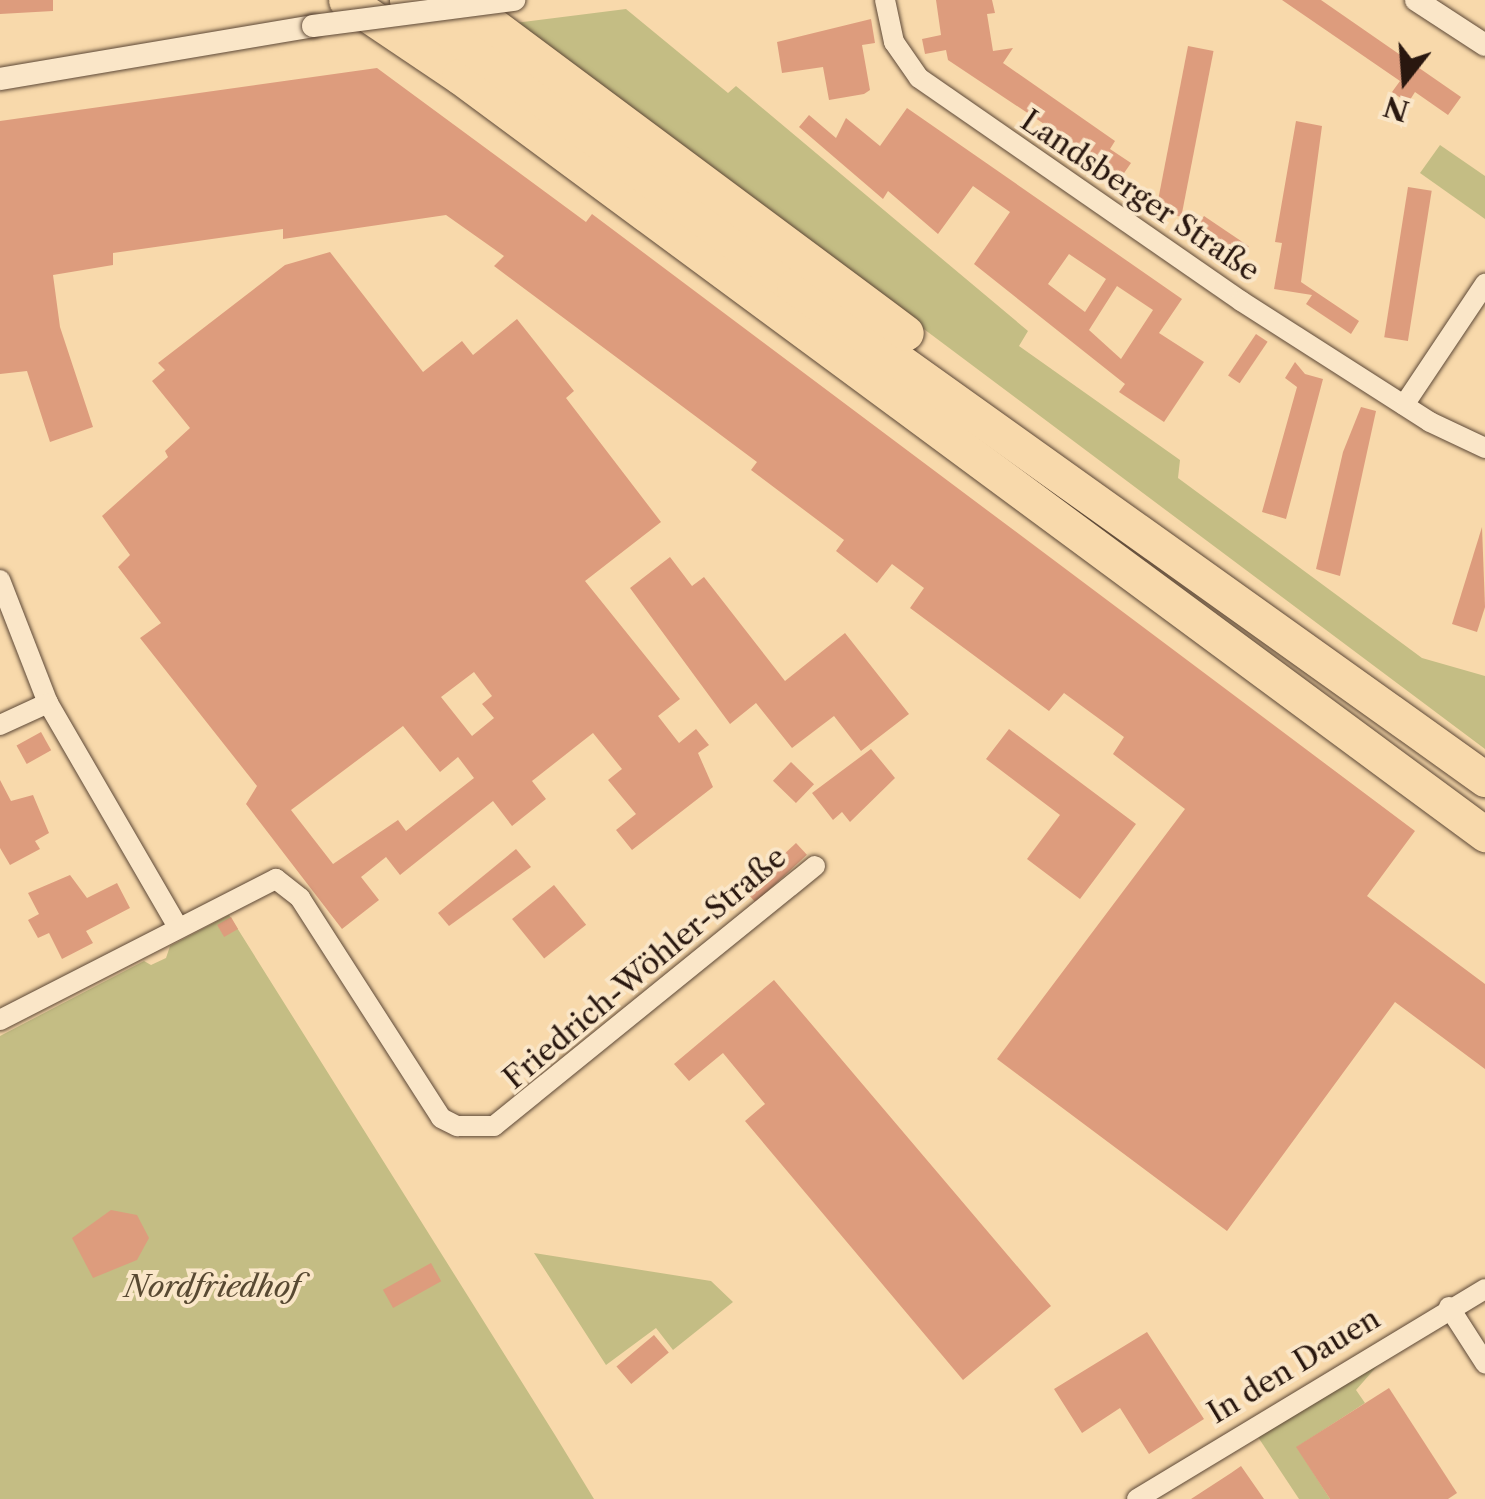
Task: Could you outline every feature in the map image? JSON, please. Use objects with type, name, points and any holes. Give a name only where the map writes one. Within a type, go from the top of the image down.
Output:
[{"type":"highway","points":[[346,0],[459,76],[1485,834]]},
{"type":"highway","points":[[367,0],[459,76]]},
{"type":"highway","points":[[408,0],[1329,672],[1485,779]]},
{"type":"highway","points":[[444,0],[854,324]]},
{"type":"highway","points":[[460,0],[1393,699],[1420,731]]},
{"type":"street","points":[[0,78],[313,26],[514,0]]},
{"type":"street","name":"Landsberger Straße","points":[[886,0],[894,42],[920,78],[1124,224],[1404,405],[1485,448]]},
{"type":"street","points":[[1416,0],[1485,46]]},
{"type":"street","points":[[1404,405],[1485,284]]},
{"type":"street","points":[[0,580],[48,703],[178,927]]},
{"type":"street","points":[[0,725],[48,703]]},
{"type":"street","name":"Friedrich-Wöhler-Straße","points":[[0,1020],[266,880],[288,884],[426,1101],[440,1118],[474,1129],[513,1116],[815,866]]},
{"type":"street","name":"In den Dauen","points":[[1137,1499],[1449,1307],[1485,1289]]},
{"type":"street","points":[[1449,1307],[1485,1364]]},
{"type":"green space","points":[[626,9],[728,93],[736,86],[1028,331],[1019,346],[1180,460],[1178,478],[1422,658],[1485,676],[1485,749],[515,23]]},
{"type":"green space","points":[[1440,145],[1485,176],[1485,219],[1420,173]]},
{"type":"green space","name":"Nordfriedhof","points":[[229,915],[594,1499],[0,1499],[0,1036],[144,961],[151,965],[166,958],[170,946]]},
{"type":"green space","points":[[534,1253],[711,1281],[733,1302],[673,1350],[656,1328],[606,1365]]},
{"type":"green space","points":[[1378,1365],[1356,1390],[1365,1403],[1297,1447],[1330,1499],[1299,1499],[1258,1437]]},
{"type":"building","points":[[0,0],[53,0],[53,11],[0,14]]},
{"type":"building","points":[[936,0],[992,0],[995,13],[987,14],[993,51],[1013,48],[1003,63],[1115,141],[1110,149],[1131,163],[1122,176],[948,60],[946,50],[925,54],[922,39],[941,35]]},
{"type":"building","points":[[1282,0],[1321,0],[1461,97],[1448,115],[1415,92],[1408,103],[1392,92],[1400,81]]},
{"type":"building","points":[[871,19],[875,43],[862,45],[870,90],[864,94],[829,100],[823,67],[782,73],[777,42]]},
{"type":"building","points":[[1188,46],[1214,51],[1181,217],[1156,212]]},
{"type":"building","points":[[377,68],[586,222],[592,214],[1415,831],[1367,896],[1485,984],[1485,1069],[1395,1002],[1227,1231],[997,1059],[1185,809],[1113,754],[1124,737],[1064,693],[1049,711],[910,608],[924,588],[892,564],[877,583],[836,551],[844,540],[751,470],[757,462],[494,266],[504,256],[446,215],[283,239],[283,229],[113,253],[113,265],[53,275],[60,327],[93,427],[50,442],[27,371],[0,374],[0,121]]},
{"type":"building","points":[[907,108],[1182,299],[1159,333],[1204,362],[1164,422],[1119,392],[1125,384],[974,264],[1010,212],[973,186],[938,234],[888,191],[883,199],[799,127],[809,115],[836,138],[846,118],[880,146]],"holes":[[[1069,254],[1106,279],[1085,312],[1048,284]],[[1117,286],[1153,310],[1121,359],[1089,330]]]},
{"type":"building","points":[[1296,121],[1322,126],[1301,282],[1359,321],[1351,334],[1306,304],[1312,295],[1274,289],[1282,243],[1275,242]]},
{"type":"building","points":[[1408,187],[1432,191],[1408,341],[1384,337]]},
{"type":"building","points":[[1204,216],[1249,246],[1240,259],[1196,228]]},
{"type":"building","points":[[330,252],[423,372],[462,341],[473,355],[517,319],[574,391],[566,398],[661,522],[585,581],[680,699],[658,716],[679,743],[696,729],[709,745],[698,753],[713,787],[632,850],[616,830],[636,814],[608,780],[622,769],[593,733],[532,781],[546,799],[512,826],[493,801],[400,875],[386,857],[361,877],[379,900],[342,929],[246,804],[257,786],[140,638],[161,623],[118,567],[130,555],[102,516],[168,457],[165,451],[190,428],[152,381],[165,370],[158,363],[285,265]],"holes":[[[474,672],[492,696],[482,704],[494,718],[472,736],[441,697]],[[403,726],[440,772],[458,757],[474,778],[406,831],[398,820],[333,864],[291,810]]]},
{"type":"building","points":[[1256,334],[1268,342],[1240,383],[1228,375]]},
{"type":"building","points":[[1295,362],[1305,374],[1323,379],[1286,519],[1262,512],[1297,387],[1285,378]]},
{"type":"building","points":[[1361,407],[1376,411],[1340,576],[1316,569],[1343,452]]},
{"type":"building","points":[[1482,527],[1485,607],[1477,632],[1452,624]]},
{"type":"building","points":[[670,557],[692,586],[704,577],[785,681],[845,633],[909,714],[861,751],[834,716],[792,748],[756,703],[730,724],[630,588]]},
{"type":"building","points":[[1009,729],[1136,824],[1080,899],[1027,859],[1060,815],[986,759]]},
{"type":"building","points":[[41,732],[51,750],[27,764],[17,746]]},
{"type":"building","points":[[871,749],[895,778],[850,822],[842,812],[833,820],[812,793]]},
{"type":"building","points":[[791,762],[814,784],[796,803],[773,781]]},
{"type":"building","points":[[0,780],[11,801],[33,795],[49,833],[35,841],[40,849],[10,865],[0,848]]},
{"type":"building","points":[[796,843],[807,855],[756,902],[745,891]]},
{"type":"building","points":[[516,849],[531,867],[449,926],[438,913]]},
{"type":"building","points":[[70,875],[87,898],[117,883],[130,908],[86,931],[93,943],[62,959],[49,933],[38,938],[28,920],[39,914],[28,893]]},
{"type":"building","points":[[554,885],[586,925],[544,959],[512,919]]},
{"type":"building","points":[[231,917],[238,929],[224,937],[217,925]]},
{"type":"building","points":[[774,980],[1051,1306],[963,1380],[745,1121],[765,1104],[723,1053],[689,1081],[674,1064]]},
{"type":"building","points":[[111,1210],[137,1215],[149,1238],[137,1260],[93,1278],[72,1238]]},
{"type":"building","points":[[431,1263],[441,1281],[393,1308],[383,1290]]},
{"type":"building","points":[[1147,1332],[1204,1419],[1149,1454],[1120,1408],[1082,1433],[1054,1389]]},
{"type":"building","points":[[654,1335],[669,1353],[631,1384],[616,1366]]},
{"type":"building","points":[[1389,1388],[1457,1493],[1448,1499],[1330,1499],[1296,1447]]},
{"type":"building","points":[[1241,1466],[1264,1499],[1191,1499],[1231,1473]]}]
